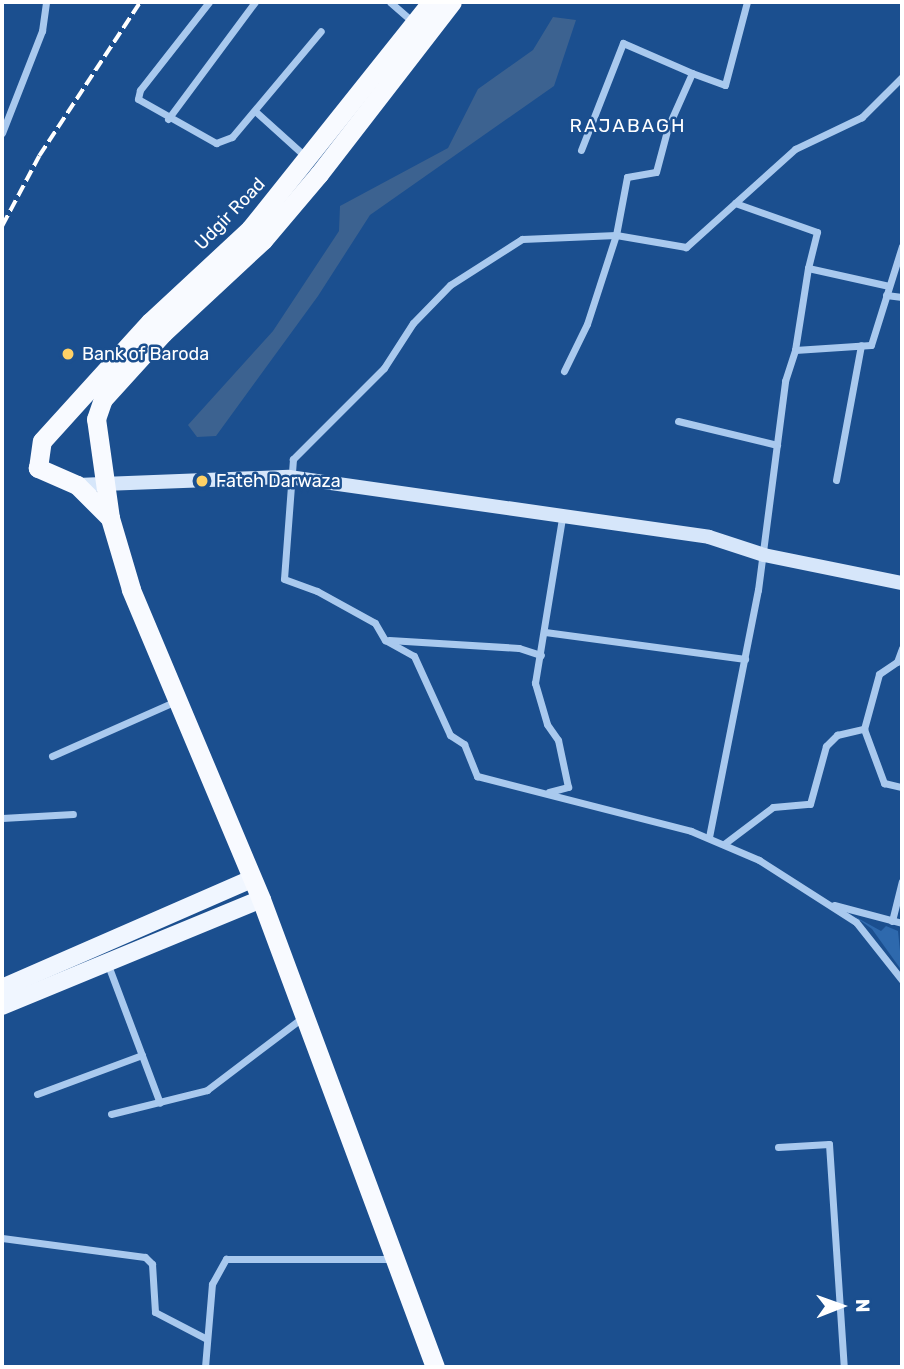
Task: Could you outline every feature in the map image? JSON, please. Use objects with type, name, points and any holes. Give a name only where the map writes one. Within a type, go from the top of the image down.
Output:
[{"type":"highway","name":"Udgir Road","points":[[77,485],[38,468],[42,441],[150,322],[250,229],[309,160],[431,2]]},
{"type":"highway","points":[[435,1367],[261,899],[131,589],[110,518],[96,419],[103,398],[163,333],[262,240],[452,2]]},
{"type":"highway","points":[[77,485],[110,518]]},
{"type":"main road","points":[[77,485],[176,481],[204,484],[289,477],[709,537],[764,555],[902,583]]},
{"type":"main road","points":[[2,988],[252,879]]},
{"type":"main road","points":[[2,1006],[261,899]]},
{"type":"street","points":[[2,132],[41,32],[46,2]]},
{"type":"street","points":[[209,2],[138,95],[140,104],[208,141],[223,143],[255,111],[321,31]]},
{"type":"street","points":[[168,119],[255,2]]},
{"type":"street","points":[[390,2],[415,24]]},
{"type":"street","points":[[582,150],[623,43],[725,85],[747,2]]},
{"type":"street","points":[[564,371],[587,324],[616,235],[627,177],[656,172],[668,127],[692,73]]},
{"type":"street","points":[[902,77],[862,117],[795,149],[686,247],[616,235],[522,239],[450,285],[414,323],[384,368],[293,459],[289,477],[284,579],[317,591],[375,623],[385,640],[414,656],[450,735],[464,744],[477,776],[709,837],[760,860],[867,932],[902,980]]},
{"type":"street","points":[[255,111],[309,160]]},
{"type":"street","points":[[709,837],[764,555],[785,381],[795,350],[808,268],[817,232],[735,202]]},
{"type":"street","points":[[795,350],[871,345],[902,246]]},
{"type":"street","points":[[808,268],[888,286]]},
{"type":"street","points":[[886,295],[902,297]]},
{"type":"street","points":[[836,480],[862,345]]},
{"type":"street","points":[[678,421],[776,445]]},
{"type":"street","points":[[545,792],[568,787],[558,740],[547,724],[535,683],[562,518]]},
{"type":"street","points":[[545,632],[745,659]]},
{"type":"street","points":[[385,640],[519,648],[541,655]]},
{"type":"street","points":[[902,648],[897,662],[879,674],[864,729],[884,783],[902,787]]},
{"type":"street","points":[[52,756],[178,700]]},
{"type":"street","points":[[724,844],[773,807],[810,804],[826,746],[837,734],[864,729]]},
{"type":"street","points":[[2,818],[73,814]]},
{"type":"street","points":[[892,921],[902,881]]},
{"type":"street","points":[[821,899],[902,923]]},
{"type":"street","points":[[108,964],[160,1103]]},
{"type":"street","points":[[111,1114],[206,1090],[305,1017]]},
{"type":"street","points":[[37,1094],[142,1055]]},
{"type":"street","points":[[778,1147],[829,1144],[844,1367]]},
{"type":"street","points":[[2,1238],[145,1256],[152,1264],[155,1312],[205,1338]]},
{"type":"street","points":[[205,1367],[205,1338],[212,1284],[226,1259],[396,1259]]},
{"type":"shaded area","points":[[553,17],[576,20],[554,86],[370,215],[318,296],[216,436],[197,437],[188,425],[273,331],[339,231],[340,206],[448,148],[478,89],[533,50]]},
{"type":"shaded area","points":[[854,916],[881,931],[886,926],[898,931],[902,971],[872,929]]},
{"type":"railway","points":[[2,226],[39,156],[140,2]]},
{"type":"place","name":"Bank of Baroda","points":[[68,354]]},
{"type":"place","name":"Fateh Darwaza","points":[[202,481]]},
{"type":"district","name":"RAJABAGH","points":[[628,126]]}]
